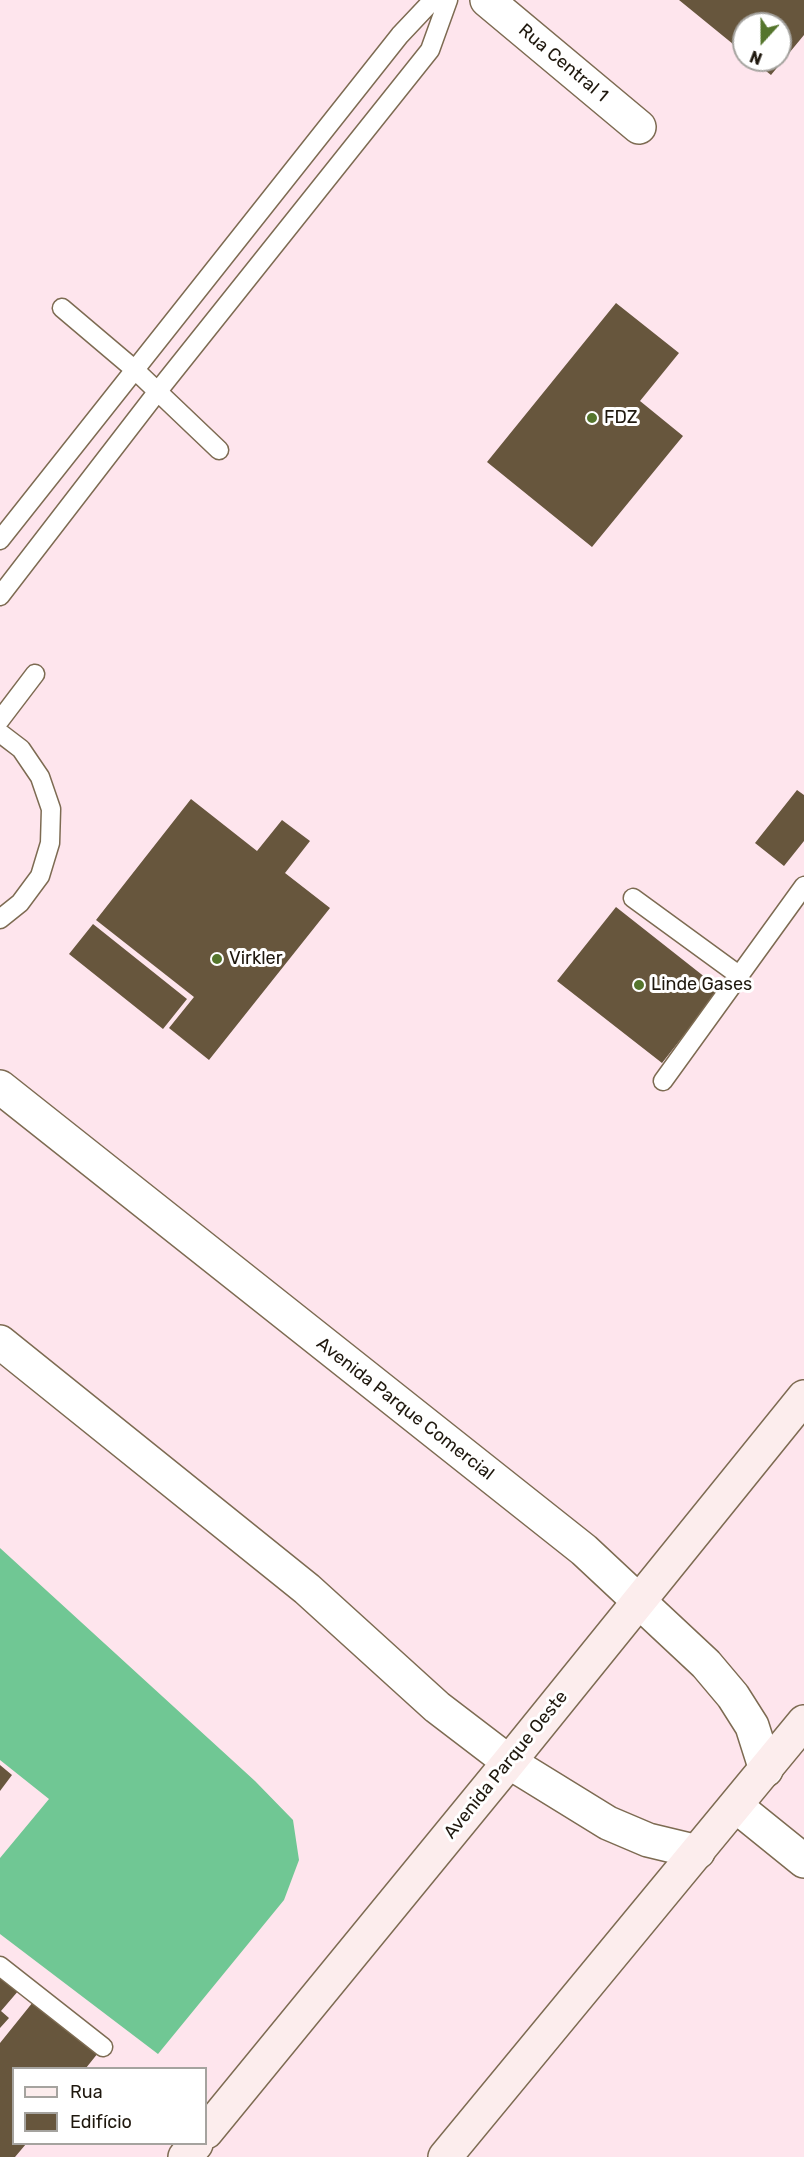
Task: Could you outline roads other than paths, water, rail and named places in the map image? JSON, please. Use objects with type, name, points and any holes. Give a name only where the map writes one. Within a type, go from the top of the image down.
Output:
[{"type":"street","name":"Rua Central 1","points":[[488,0],[639,127]]},
{"type":"street","name":"Avenida Parque Comercial","points":[[0,1087],[584,1550],[706,1664],[732,1696],[752,1726],[766,1770]]},
{"type":"street","points":[[0,1342],[307,1589],[437,1707],[509,1762],[608,1823],[648,1840],[698,1852]]},
{"type":"street","name":"Avenida Parque Oeste","points":[[207,2131],[804,1397]]},
{"type":"street","points":[[445,2157],[804,1722]]},
{"type":"street","points":[[736,1806],[804,1861]]},
{"type":"street","points":[[185,2157],[195,2145]]},
{"type":"lane","points":[[0,540],[400,34],[433,0]]},
{"type":"lane","points":[[0,596],[158,391],[430,50],[448,0]]},
{"type":"lane","points":[[62,308],[134,369],[219,450]]},
{"type":"lane","points":[[0,720],[35,674]]},
{"type":"lane","points":[[0,733],[21,749],[40,777],[51,809],[50,843],[40,876],[20,903],[0,919]]},
{"type":"lane","points":[[663,1081],[801,897]]},
{"type":"lane","points":[[633,898],[740,976]]},
{"type":"lane","points":[[0,1966],[103,2047]]},
{"type":"place","name":"FDZ","points":[[592,418]]},
{"type":"place","name":"Virkler","points":[[217,959]]},
{"type":"place","name":"Linde Gases","points":[[639,985]]}]
